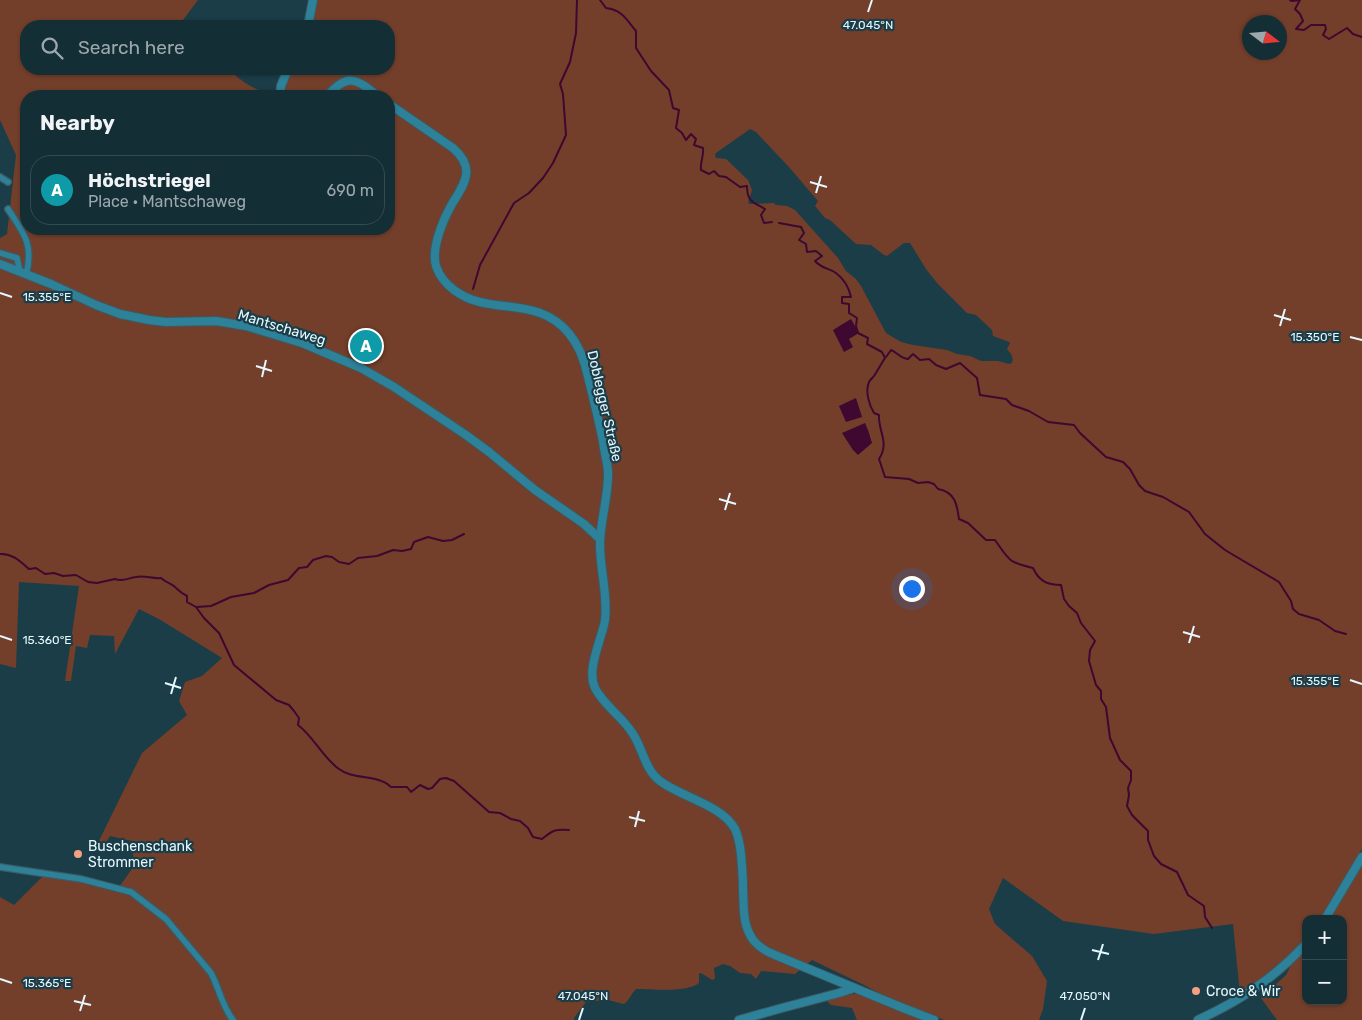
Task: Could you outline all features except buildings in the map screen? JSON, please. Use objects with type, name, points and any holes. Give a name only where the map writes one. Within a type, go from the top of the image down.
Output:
[{"type":"street","points":[[309,20],[314,0]]},
{"type":"street","points":[[281,90],[286,75]]},
{"type":"street","points":[[333,90],[338,85],[349,81],[363,85],[370,90]]},
{"type":"street","name":"Doblegger Straße","points":[[395,108],[453,148],[462,156],[467,168],[463,187],[445,219],[436,245],[435,264],[444,280],[458,292],[478,302],[548,316],[568,332],[584,358],[608,470],[600,539],[606,606],[605,620],[592,672],[593,683],[596,689],[630,729],[644,760],[658,780],[719,813],[734,828],[739,841],[743,870],[745,920],[754,941],[763,949],[775,955],[910,1012],[934,1020]]},
{"type":"street","points":[[0,177],[8,182]]},
{"type":"street","points":[[8,209],[20,228]]},
{"type":"street","points":[[23,273],[30,258],[24,235]]},
{"type":"street","points":[[0,252],[16,258],[23,273]]},
{"type":"street","name":"Mantschaweg","points":[[0,264],[120,314],[166,322],[216,322],[246,326],[302,343],[361,368],[394,387],[466,435],[535,490],[584,524],[600,539]]},
{"type":"street","points":[[1328,915],[1362,857]]},
{"type":"street","points":[[0,867],[81,879],[131,892],[166,919],[206,967],[215,981],[225,1009],[233,1020]]},
{"type":"street","points":[[1198,1020],[1240,999],[1268,979],[1302,948]]},
{"type":"street","points":[[739,1020],[839,994],[854,988]]},
{"type":"shaded area","points":[[0,0],[198,0],[183,20],[20,20],[20,75],[235,75],[259,90],[20,90],[20,235],[395,235],[395,90],[284,90],[290,75],[395,75],[395,20],[314,20],[317,0],[1362,0],[1362,849],[1323,915],[1302,915],[1302,942],[1299,946],[1267,975],[1240,994],[1233,924],[1154,934],[1063,921],[1003,878],[989,909],[995,924],[1032,956],[1047,981],[1043,1009],[1039,1020],[944,1020],[886,997],[812,960],[795,974],[761,971],[756,979],[751,974],[740,973],[730,966],[723,964],[714,968],[715,978],[713,980],[699,973],[699,983],[686,988],[669,990],[636,989],[624,1004],[608,1000],[586,1002],[574,1020],[0,1020],[0,897],[14,905],[43,876],[117,890],[134,866],[132,841],[110,836],[101,851],[95,849],[142,753],[187,715],[179,701],[185,682],[202,676],[222,658],[159,619],[139,609],[115,654],[114,636],[90,635],[87,648],[76,646],[71,681],[65,681],[79,586],[19,582],[16,668],[0,664],[0,238],[7,234],[16,155],[0,120]],"holes":[[[750,129],[756,132],[818,201],[815,206],[825,218],[830,220],[856,244],[871,245],[887,256],[904,243],[910,243],[937,283],[967,313],[976,315],[992,330],[993,336],[1010,343],[1007,349],[1011,354],[1012,363],[981,361],[947,350],[913,345],[901,342],[886,333],[856,279],[846,271],[838,258],[795,210],[774,203],[748,203],[752,190],[748,180],[726,159],[716,158],[716,153]]]},
{"type":"shaded area","points":[[851,319],[859,333],[849,339],[853,347],[844,352],[833,330]]},
{"type":"shaded area","points":[[856,398],[862,417],[846,422],[839,406]]},
{"type":"shaded area","points":[[865,423],[872,443],[858,455],[842,433]]},
{"type":"shaded area","points":[[1362,862],[1362,1020],[1277,1020],[1261,998],[1286,975],[1291,965],[1302,953],[1302,1005],[1347,1005],[1347,915],[1332,915]]},
{"type":"shaded area","points":[[863,993],[894,1009],[922,1020],[857,1020],[852,1008],[831,1005],[827,1001],[834,996]]},
{"type":"waterway","points":[[473,289],[480,265],[514,203],[529,193],[543,178],[553,163],[566,135],[563,94],[560,84],[570,62],[576,33],[577,0]]},
{"type":"waterway","points":[[600,0],[606,8],[616,11],[623,16],[636,31],[636,48],[651,71],[669,90],[673,108],[679,110],[676,128],[686,140],[691,134],[696,139],[694,145],[703,148],[701,170],[709,174],[714,171],[719,176],[726,177],[740,187],[747,186],[750,198],[754,203],[765,209],[761,215],[764,223],[772,222]]},
{"type":"waterway","points":[[1290,0],[1300,0],[1295,9],[1303,21],[1296,29],[1304,30],[1311,25],[1325,25],[1326,29],[1323,35],[1329,39],[1347,28],[1353,34],[1362,37]]},
{"type":"waterway","points":[[779,223],[801,227],[804,233],[799,240],[806,244],[807,252],[816,251],[822,256],[815,261],[820,266],[836,273],[844,281],[851,297],[842,297],[842,303],[849,304],[849,313],[857,318],[856,326],[858,333],[868,338],[867,344],[882,352],[885,358],[870,381],[867,390],[872,410],[879,415],[884,442],[879,459],[885,477],[934,484],[938,489],[952,496],[959,519],[968,523],[986,540],[995,540],[1010,560],[1033,568],[1044,581],[1061,585],[1064,599],[1077,613],[1081,623],[1095,641],[1090,650],[1089,661],[1096,685],[1101,691],[1101,699],[1106,707],[1110,738],[1120,760],[1131,771],[1127,806],[1132,815],[1148,831],[1148,840],[1154,856],[1161,864],[1177,872],[1188,895],[1204,906],[1205,917],[1212,928]]},
{"type":"waterway","points":[[886,357],[891,350],[901,357],[908,359],[913,354],[920,360],[929,359],[936,365],[946,369],[960,363],[977,378],[980,395],[1006,399],[1012,405],[1029,411],[1048,422],[1074,425],[1106,457],[1123,462],[1145,491],[1163,497],[1189,512],[1205,534],[1225,550],[1279,582],[1291,601],[1293,609],[1299,614],[1319,620],[1335,631],[1346,634]]},
{"type":"waterway","points":[[197,607],[211,606],[231,597],[254,593],[269,585],[288,580],[299,568],[307,567],[313,560],[326,556],[349,564],[358,558],[377,556],[393,550],[411,549],[414,542],[428,537],[443,541],[452,540],[464,534]]},
{"type":"waterway","points":[[0,554],[12,556],[29,569],[36,568],[45,574],[76,575],[88,582],[97,583],[139,577],[161,578],[187,596],[187,602],[196,607],[219,633],[234,665],[276,700],[289,705],[299,718],[298,725],[339,769],[351,775],[379,780],[391,787],[407,787],[411,792],[420,785],[428,789],[432,788],[440,779],[446,778],[454,781],[489,812],[500,813],[520,821],[528,828],[533,837],[542,839],[554,831],[569,830]]},
{"type":"place","name":"Höchstriegel","points":[[366,346]]},
{"type":"place","name":"Buschenschank Strommer","points":[[78,854]]},
{"type":"place","name":"Croce & Wir","points":[[1196,991]]}]
